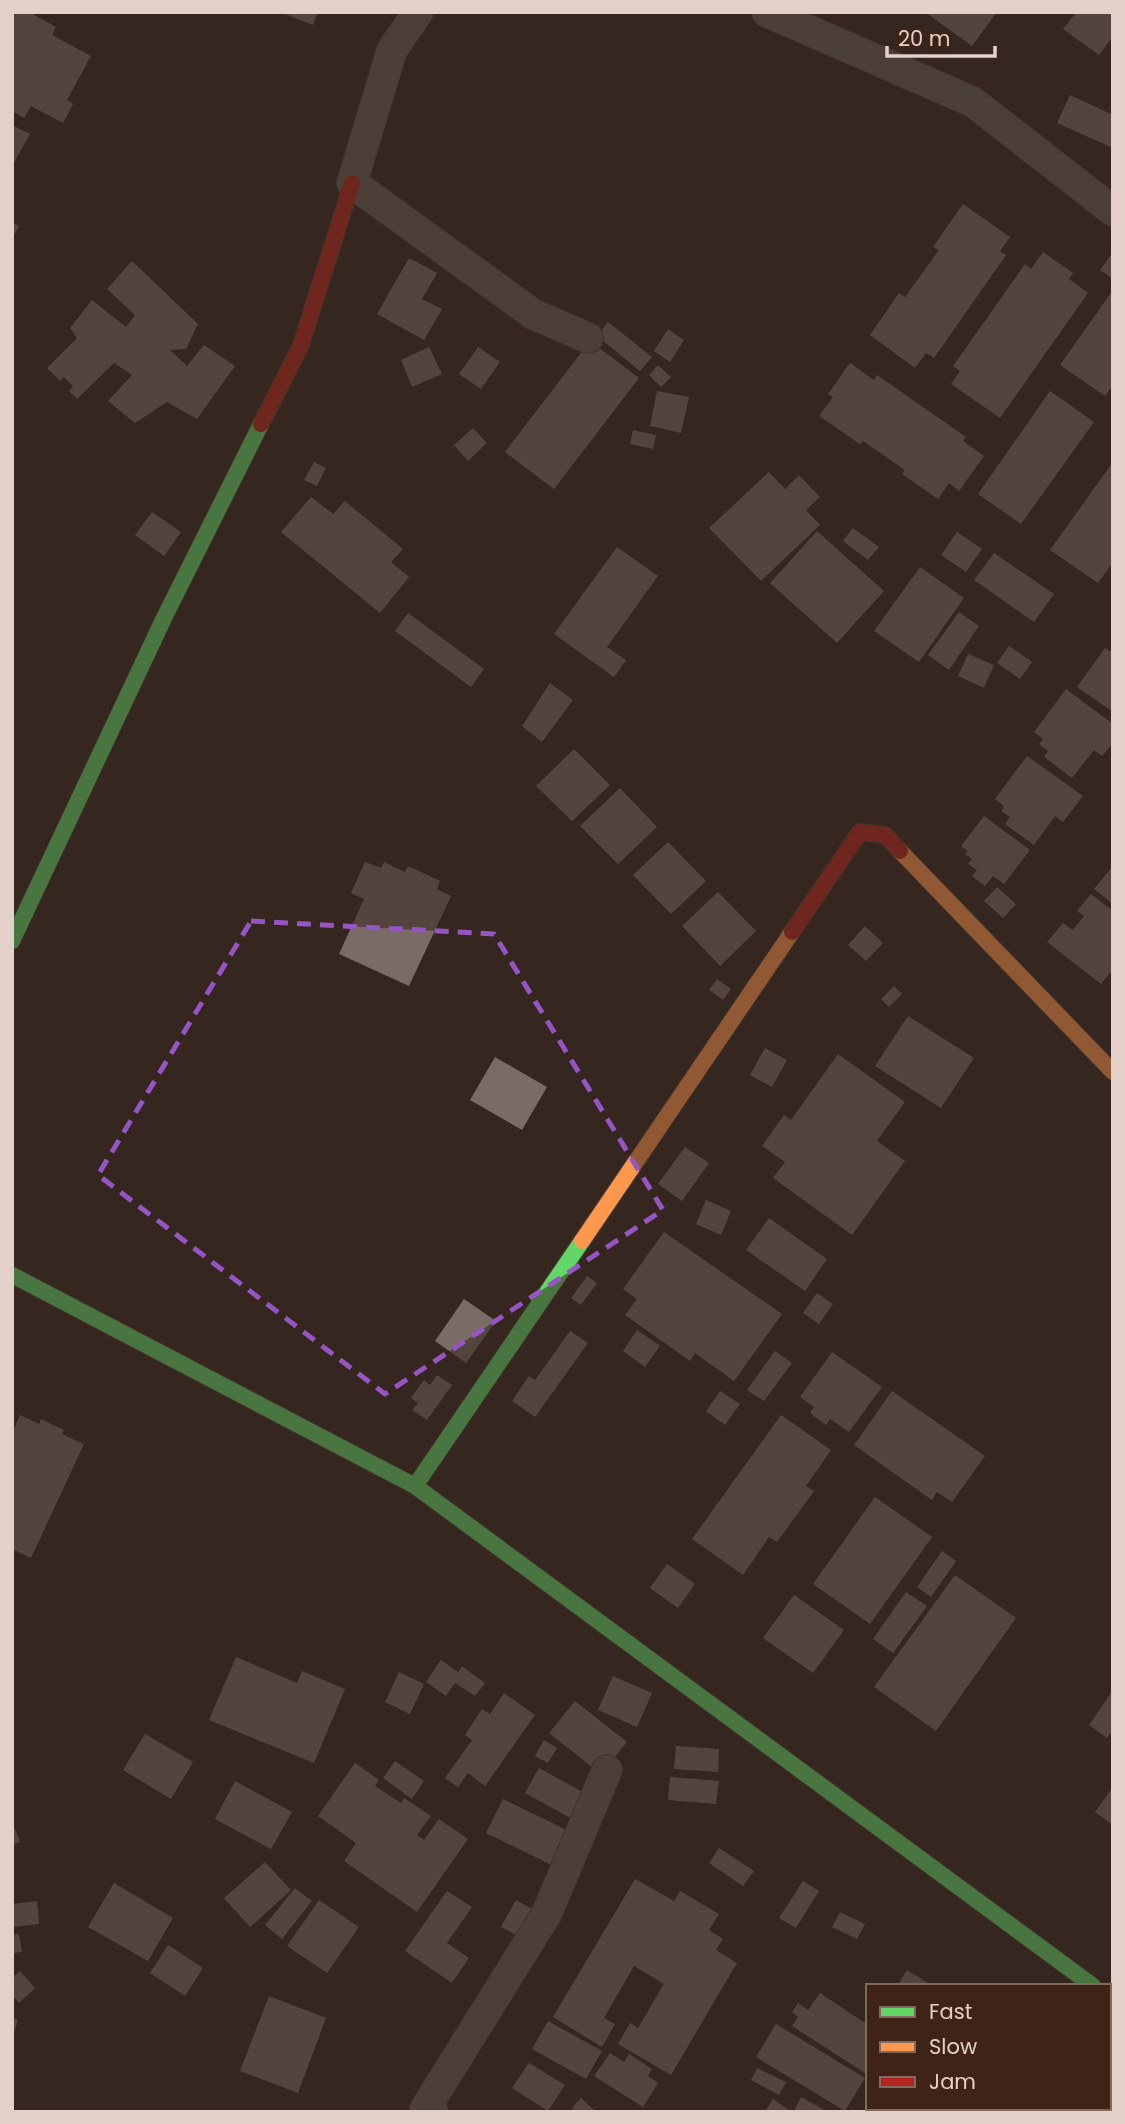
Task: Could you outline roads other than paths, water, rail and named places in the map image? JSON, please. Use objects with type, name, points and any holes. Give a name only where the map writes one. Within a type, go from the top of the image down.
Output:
[{"type":"street","points":[[12,941],[164,618],[301,345],[392,50],[418,12]]},
{"type":"street","points":[[767,12],[973,102],[1113,211]]},
{"type":"street","points":[[352,183],[533,314],[588,338]]},
{"type":"street","points":[[415,1486],[860,832],[885,835],[1113,1072]]},
{"type":"street","points":[[12,1275],[415,1486],[1090,1984]]},
{"type":"street","points":[[421,2111],[547,1913],[607,1770]]}]
